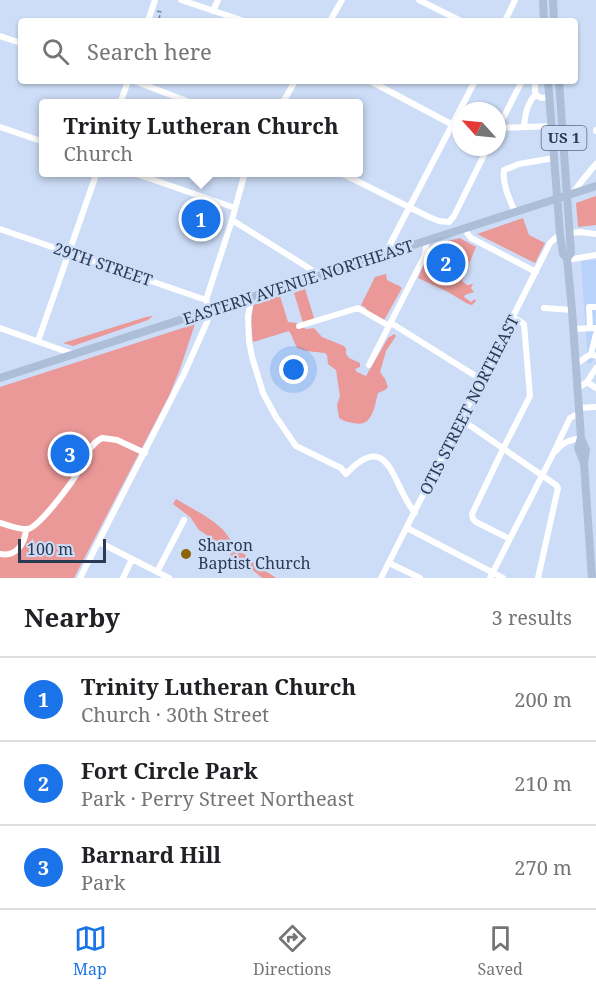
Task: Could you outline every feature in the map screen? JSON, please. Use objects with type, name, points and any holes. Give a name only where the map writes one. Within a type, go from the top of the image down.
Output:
[{"type":"main road","points":[[543,0],[544,18]]},
{"type":"main road","points":[[553,0],[554,18]]},
{"type":"main road","name":"US 1","points":[[548,84],[562,254],[567,259]]},
{"type":"main road","name":"US 1","points":[[559,84],[571,194],[571,253],[567,259],[581,438],[586,450],[584,463],[592,578]]},
{"type":"main road","name":"EASTERN AVENUE NORTHEAST","points":[[0,378],[596,186]]},
{"type":"street","points":[[149,18],[155,0]]},
{"type":"street","points":[[181,0],[235,18]]},
{"type":"street","points":[[213,11],[218,0]]},
{"type":"street","points":[[332,18],[342,0]]},
{"type":"street","points":[[419,0],[454,18]]},
{"type":"street","points":[[506,18],[515,0]]},
{"type":"street","points":[[0,36],[18,42]]},
{"type":"street","points":[[122,99],[127,84]]},
{"type":"street","points":[[142,84],[182,99]]},
{"type":"street","points":[[285,99],[293,84]]},
{"type":"street","points":[[376,84],[452,123]]},
{"type":"street","points":[[464,102],[473,84]]},
{"type":"street","points":[[506,112],[520,84]]},
{"type":"street","points":[[535,84],[536,94],[540,98],[549,97]]},
{"type":"street","points":[[524,127],[528,106],[536,94]]},
{"type":"street","points":[[385,254],[452,126]]},
{"type":"street","points":[[506,128],[552,126]]},
{"type":"street","points":[[0,127],[39,140]]},
{"type":"street","points":[[349,177],[439,221],[449,222],[484,156]]},
{"type":"street","points":[[515,212],[506,187],[504,170],[519,164],[554,158]]},
{"type":"street","points":[[571,194],[596,164]]},
{"type":"street","points":[[38,341],[95,177]]},
{"type":"street","points":[[145,177],[235,208]]},
{"type":"street","points":[[80,578],[145,453],[207,322],[210,310],[206,300],[244,177]]},
{"type":"street","points":[[232,220],[320,275]]},
{"type":"street","name":"29TH STREET","points":[[0,229],[206,300]]},
{"type":"street","points":[[464,229],[471,238],[536,272]]},
{"type":"street","points":[[570,233],[596,234]]},
{"type":"street","name":"OTIS STREET NORTHEAST","points":[[381,578],[550,243],[560,234]]},
{"type":"street","points":[[369,365],[425,255],[427,240]]},
{"type":"street","points":[[567,259],[596,255]]},
{"type":"street","points":[[252,297],[248,316],[249,341],[254,366],[263,393],[296,446],[341,468],[346,474],[369,456],[382,459],[390,468],[406,502],[415,513]]},
{"type":"street","points":[[573,329],[593,328],[589,307],[596,308]]},
{"type":"street","points":[[299,326],[357,308],[390,324],[482,380]]},
{"type":"street","points":[[544,308],[572,310]]},
{"type":"street","points":[[510,539],[476,522],[472,514],[530,396],[524,324],[513,317]]},
{"type":"street","points":[[0,328],[74,354]]},
{"type":"street","points":[[576,364],[594,355],[596,334]]},
{"type":"street","points":[[577,389],[587,382],[596,368]]},
{"type":"street","points":[[587,382],[596,388]]},
{"type":"street","points":[[491,575],[570,418],[579,410],[596,407]]},
{"type":"street","points":[[462,420],[558,488],[538,578]]},
{"type":"street","points":[[0,523],[31,528],[50,510],[73,480],[96,441],[102,438],[117,440],[145,453]]},
{"type":"street","points":[[552,456],[561,445],[581,438]]},
{"type":"street","points":[[158,572],[184,520]]},
{"type":"street","points":[[407,528],[491,575],[503,578]]},
{"type":"street","points":[[0,554],[13,553],[21,547],[26,529]]},
{"type":"street","points":[[99,542],[169,578]]},
{"type":"street","points":[[123,578],[132,559]]},
{"type":"street","points":[[389,562],[420,578]]},
{"type":"path","points":[[156,10],[161,12],[159,18]]},
{"type":"shaded area","points":[[596,196],[596,225],[578,227],[576,203]]},
{"type":"shaded area","points":[[523,218],[529,235],[545,243],[535,263],[477,234]]},
{"type":"shaded area","points":[[460,238],[476,247],[462,281],[467,285],[473,284],[471,288],[474,292],[464,297],[471,302],[475,299],[472,305],[418,278],[432,245]]},
{"type":"shaded area","points":[[596,260],[596,357],[588,364],[581,261]]},
{"type":"shaded area","points":[[386,274],[387,280],[402,288],[383,322],[365,311],[366,308],[361,305],[375,277]]},
{"type":"shaded area","points":[[305,289],[315,321],[304,326],[294,293]]},
{"type":"shaded area","points":[[280,296],[288,322],[297,323],[306,329],[314,328],[322,337],[344,346],[349,358],[360,363],[360,367],[355,369],[357,372],[366,376],[388,338],[394,334],[396,336],[386,351],[380,372],[388,387],[378,393],[372,415],[365,422],[353,423],[339,418],[337,405],[340,396],[336,370],[328,364],[325,353],[297,348],[289,331],[253,342],[251,324],[253,305]]},
{"type":"shaded area","points":[[153,316],[148,320],[73,346],[63,343],[146,317]]},
{"type":"shaded area","points":[[195,324],[169,396],[74,578],[0,578],[0,387]]},
{"type":"shaded area","points":[[176,499],[213,521],[251,561],[276,578],[262,578],[254,571],[234,562],[228,549],[199,530],[190,517],[173,504]]},
{"type":"place","name":"Trinity Lutheran Church","points":[[201,219]]},
{"type":"place","name":"Fort Circle Park","points":[[446,263]]},
{"type":"place","name":"Barnard Hill","points":[[70,454]]},
{"type":"place","name":"Sharon Baptist Church","points":[[186,554]]}]
